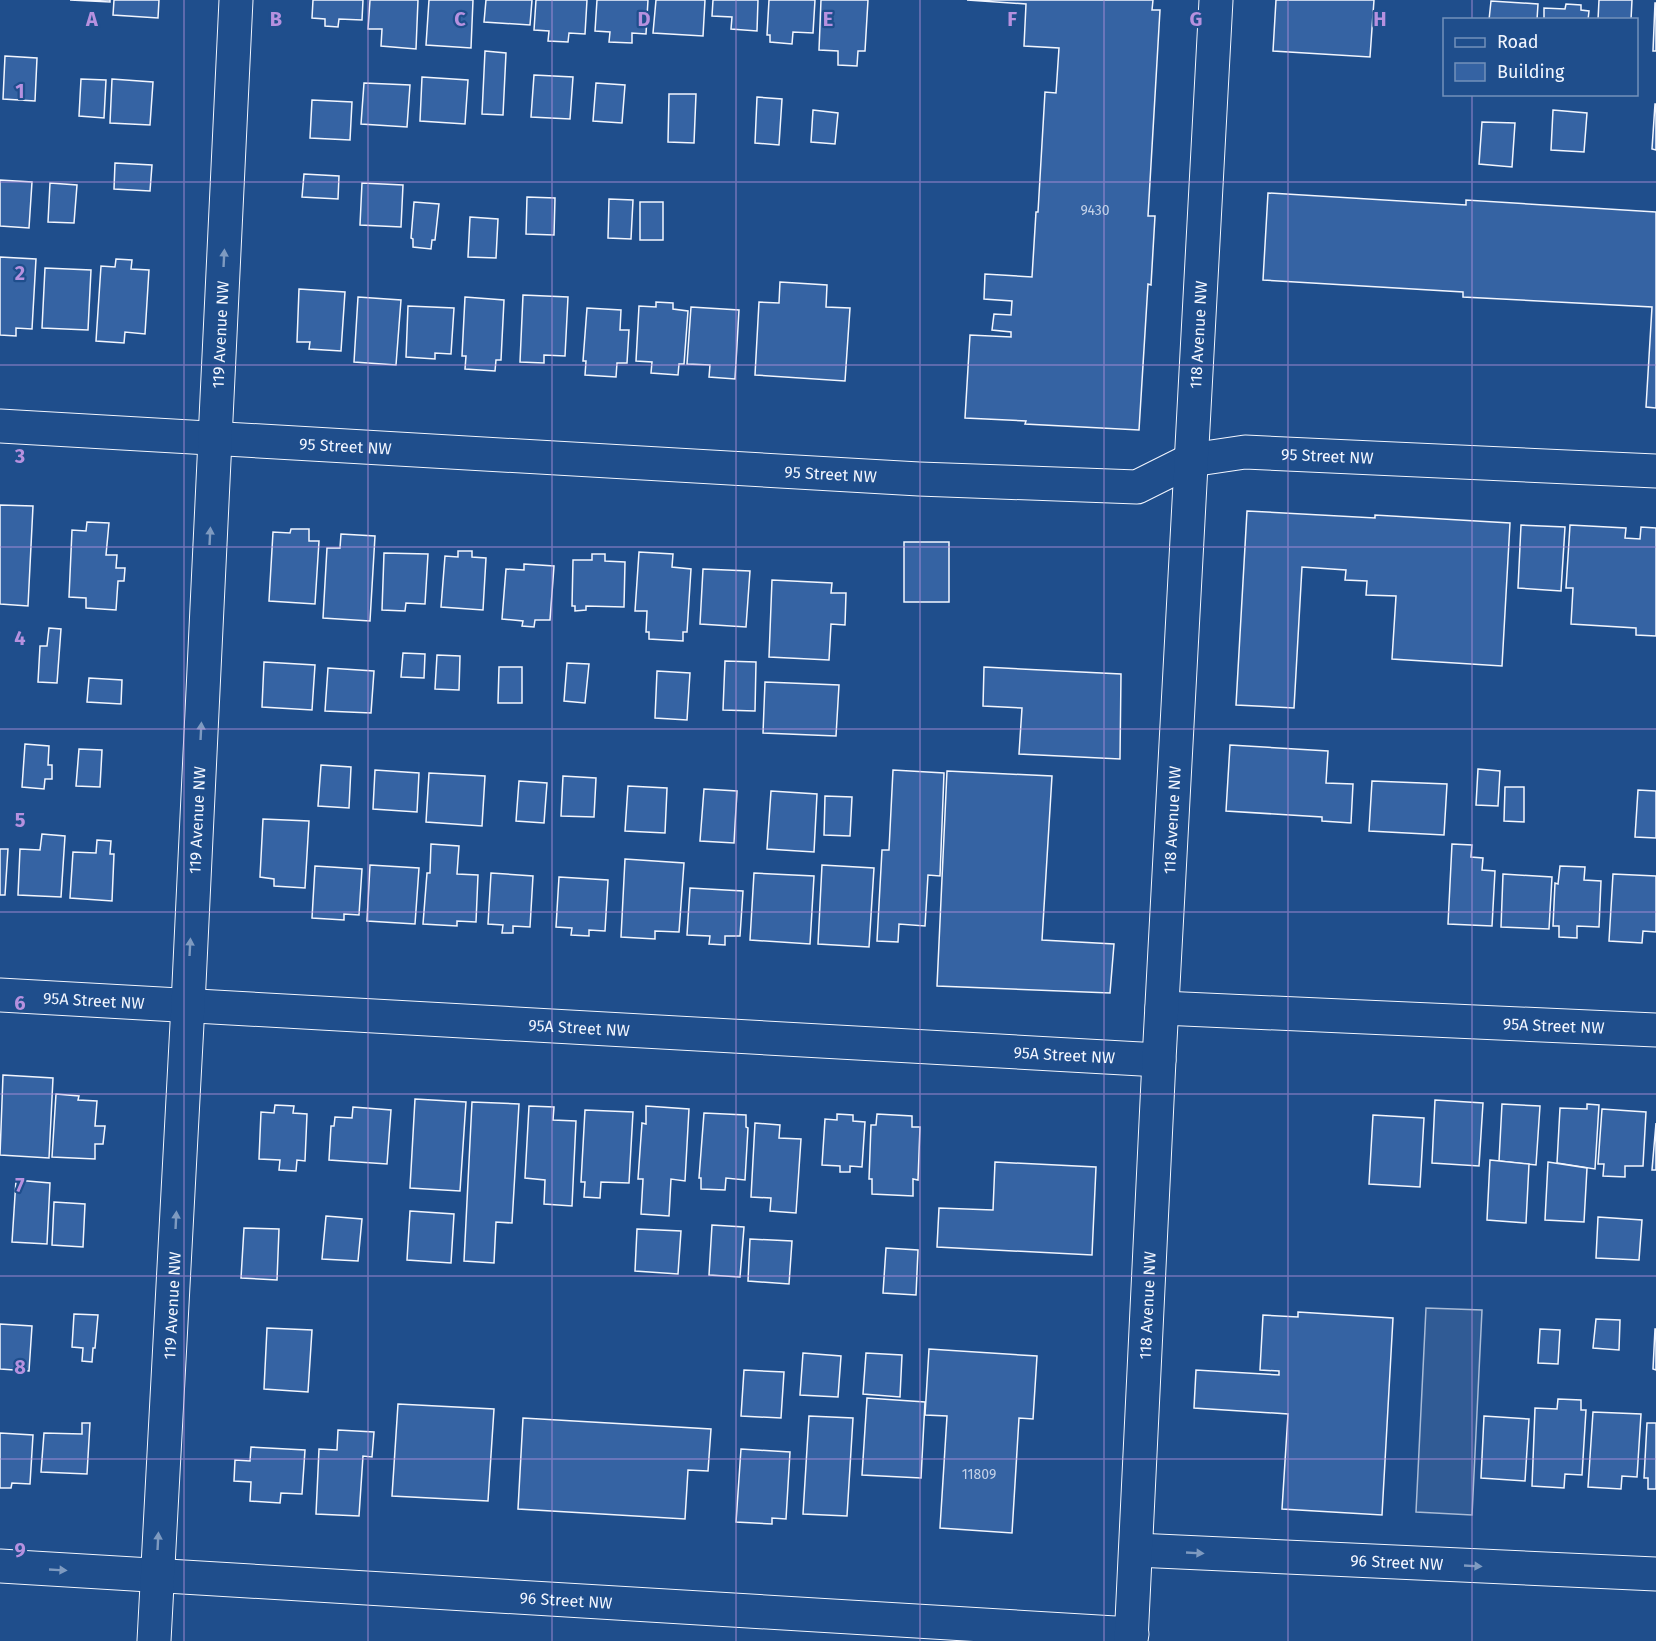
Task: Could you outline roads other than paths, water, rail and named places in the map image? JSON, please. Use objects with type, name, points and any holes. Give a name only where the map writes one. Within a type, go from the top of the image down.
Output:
[{"type":"street","name":"119 Avenue NW","points":[[154,1641],[146,1575],[188,1005],[236,0]]},
{"type":"street","name":"118 Avenue NW","points":[[1131,1637],[1159,1060],[1216,0]]},
{"type":"street","name":"95 Street NW","points":[[0,426],[919,479],[1137,488],[1191,460],[1245,452],[1656,471]]},
{"type":"street","name":"95A Street NW","points":[[0,994],[1159,1060]]},
{"type":"street","name":"95A Street NW","points":[[1162,1008],[1656,1030]]},
{"type":"street","name":"96 Street NW","points":[[1136,1550],[1656,1575]]},
{"type":"street","name":"96 Street NW","points":[[0,1566],[1131,1637]]}]
